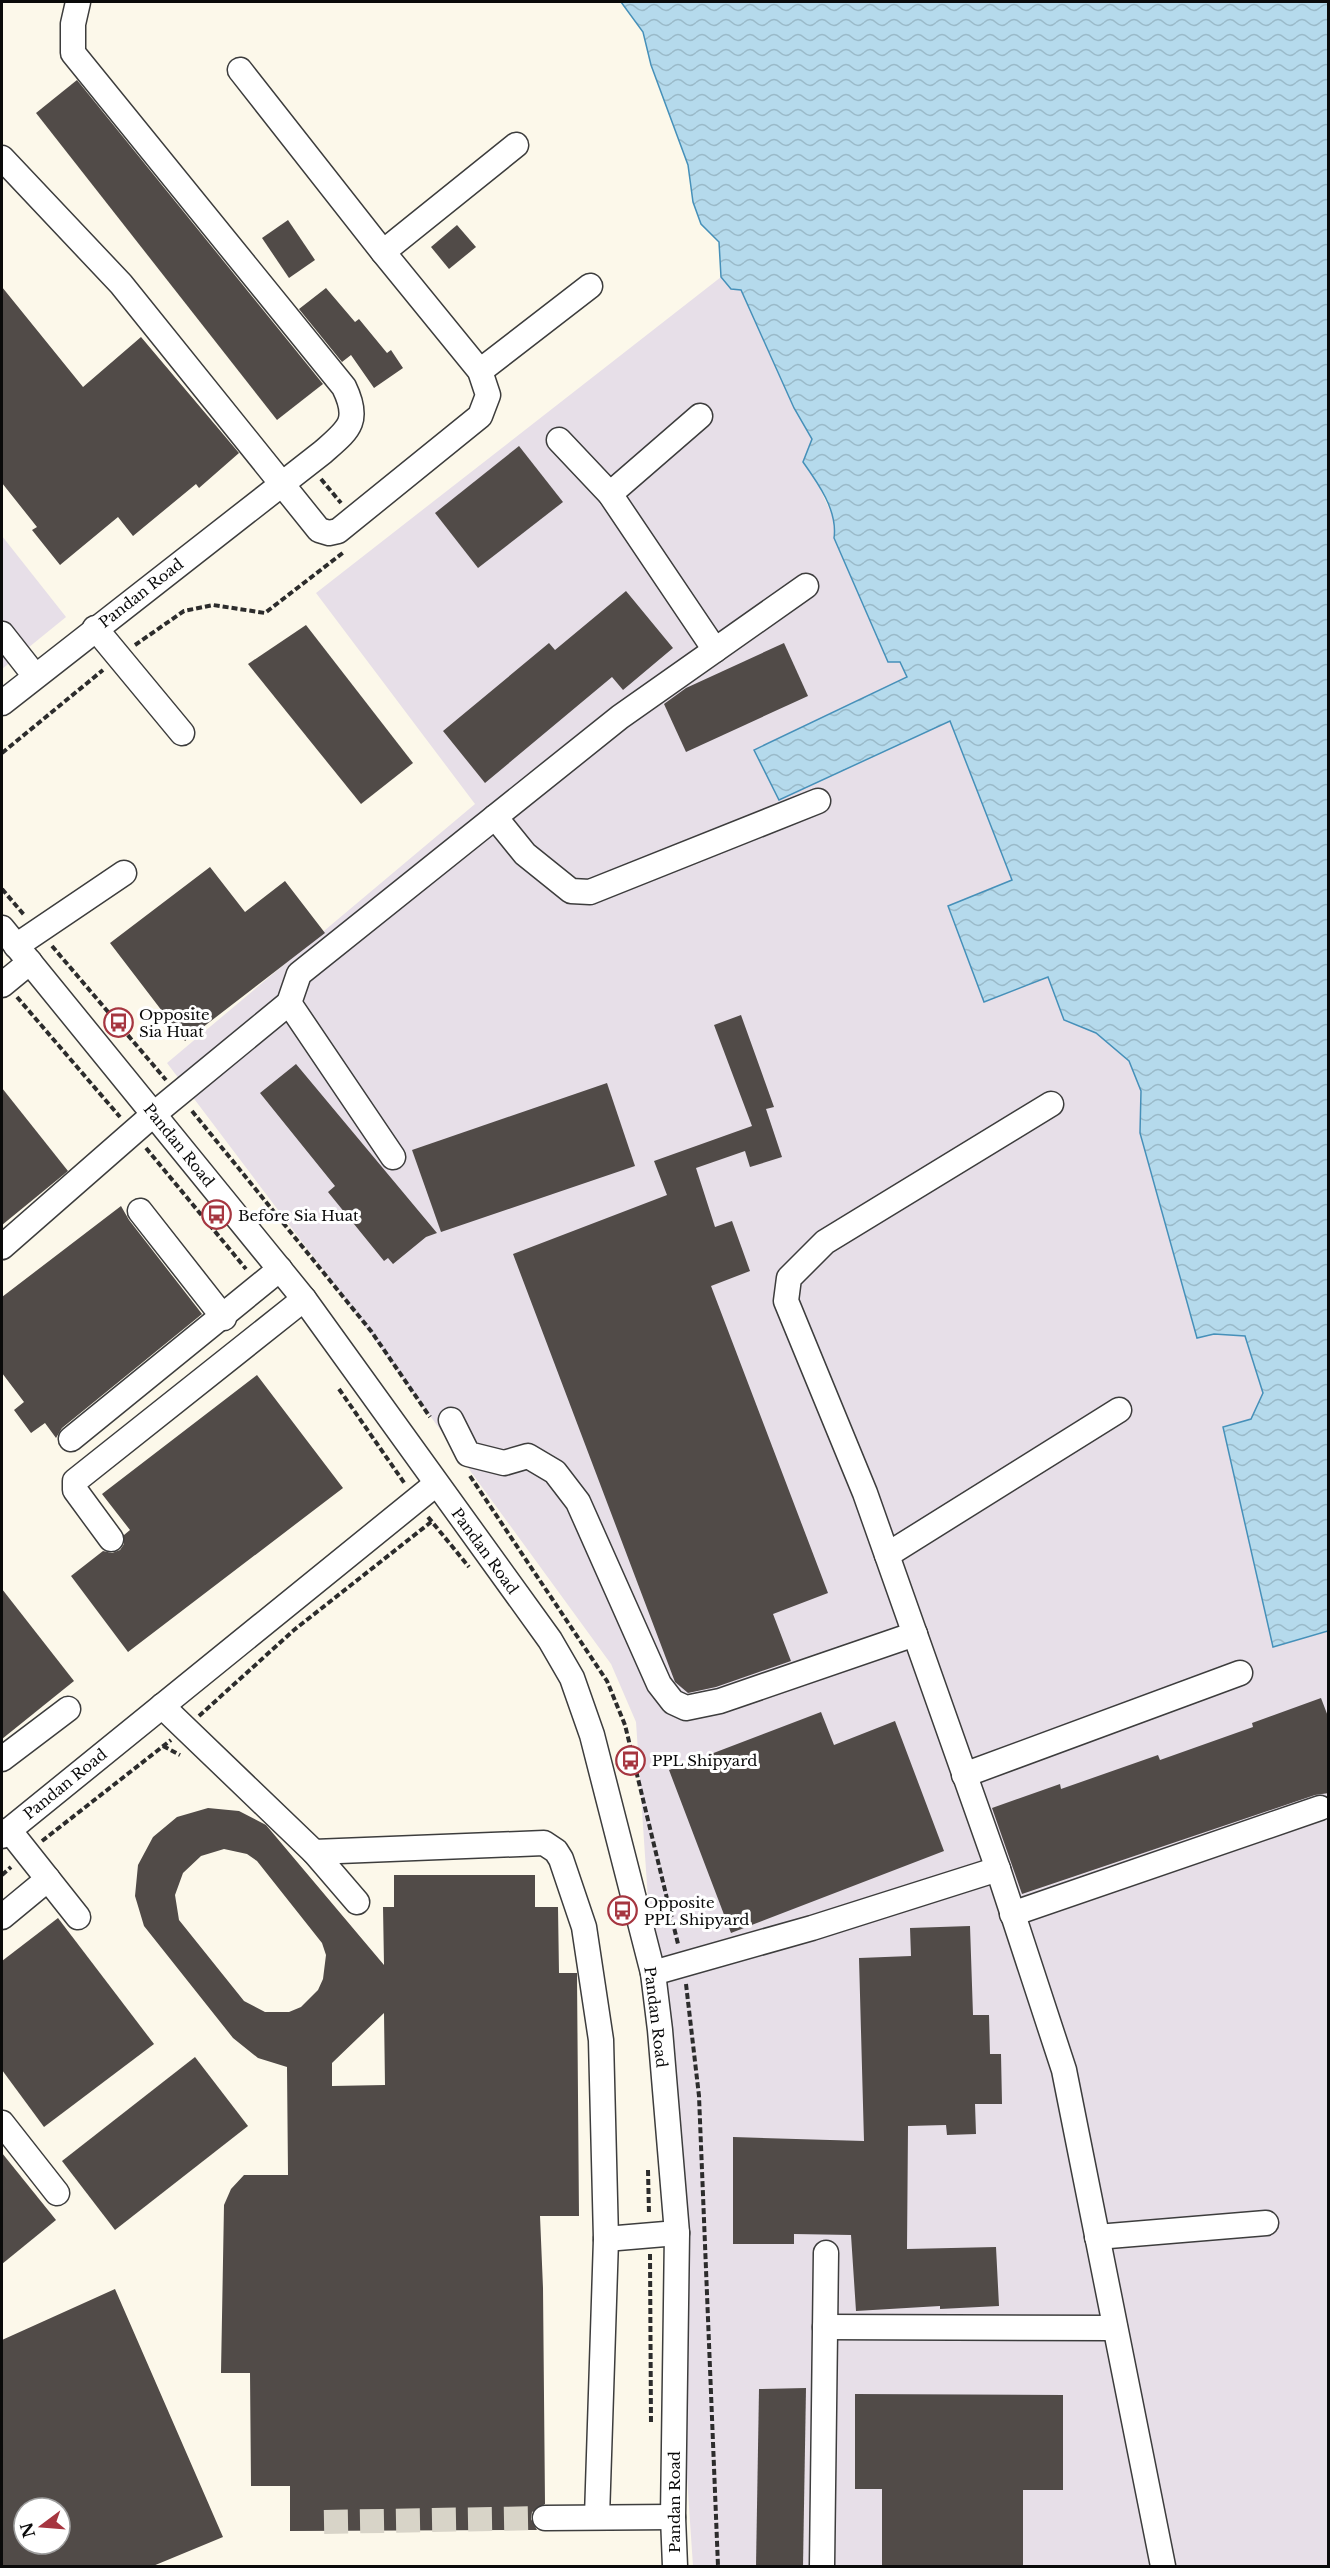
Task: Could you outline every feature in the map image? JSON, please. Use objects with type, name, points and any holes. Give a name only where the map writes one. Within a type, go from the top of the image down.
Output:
[{"type":"street","name":"Pandan Road","points":[[2,704],[308,464],[348,429],[352,414],[350,397],[344,387],[73,53],[73,24],[78,2]]},
{"type":"street","points":[[2,158],[121,284],[319,530],[329,533],[338,531],[480,416],[488,395],[480,370],[383,252],[240,70]]},
{"type":"street","points":[[383,252],[516,145]]},
{"type":"street","points":[[480,370],[590,286]]},
{"type":"street","points":[[610,494],[700,416]]},
{"type":"street","points":[[559,440],[610,494],[715,650]]},
{"type":"street","points":[[2,1247],[154,1114],[289,1003],[299,974],[620,717],[806,586]]},
{"type":"street","points":[[96,628],[182,733]]},
{"type":"street","points":[[2,634],[35,676]]},
{"type":"street","points":[[495,817],[525,854],[571,891],[590,892],[818,801]]},
{"type":"street","points":[[3,984],[16,945],[124,873]]},
{"type":"street","name":"Pandan Road","points":[[16,945],[304,1299],[550,1640],[572,1678],[592,1735],[652,1973],[660,2030],[677,2232],[673,2517],[675,2566]]},
{"type":"street","points":[[289,1003],[393,1157]]},
{"type":"street","points":[[1051,1104],[825,1242],[789,1278],[786,1301],[865,1493],[998,1869],[1064,2070],[1163,2566]]},
{"type":"street","points":[[140,1211],[224,1318]]},
{"type":"street","points":[[71,1439],[224,1318],[280,1269]]},
{"type":"street","points":[[111,1539],[75,1490],[75,1481],[304,1299]]},
{"type":"street","points":[[887,1555],[1119,1410]]},
{"type":"street","points":[[443,1423],[468,1454],[504,1463],[528,1456],[555,1472],[578,1502],[659,1684],[673,1702],[686,1708],[720,1701],[915,1634]]},
{"type":"street","name":"Pandan Road","points":[[5,1833],[436,1484]]},
{"type":"street","points":[[964,1774],[1240,1673]]},
{"type":"street","points":[[162,1706],[314,1851],[357,1902]]},
{"type":"street","points":[[2,1759],[68,1709]]},
{"type":"street","points":[[1012,1914],[1320,1808]]},
{"type":"street","points":[[5,1833],[27,1853],[78,1917]]},
{"type":"street","points":[[314,1851],[544,1843],[556,1851],[584,1927],[602,2040],[606,2240],[597,2517]]},
{"type":"street","points":[[652,1973],[802,1931],[998,1869]]},
{"type":"street","points":[[2,1917],[48,1879]]},
{"type":"street","points":[[2,2123],[57,2193]]},
{"type":"street","points":[[1097,2237],[1266,2223]]},
{"type":"street","points":[[606,2240],[677,2232]]},
{"type":"street","points":[[822,2566],[826,2253]]},
{"type":"street","points":[[825,2327],[1115,2328]]},
{"type":"street","points":[[545,2518],[673,2517]]},
{"type":"path","points":[[308,464],[354,519]]},
{"type":"path","points":[[2,753],[119,657],[184,611],[213,605],[265,613],[347,549]]},
{"type":"path","points":[[2,890],[30,921]]},
{"type":"path","points":[[44,937],[178,1095],[371,1331],[443,1423]]},
{"type":"path","points":[[3,984],[133,1132],[260,1286]]},
{"type":"path","points":[[338,1387],[431,1522],[473,1572]]},
{"type":"path","points":[[468,1474],[607,1681],[625,1725],[683,1965],[699,2096],[718,2566]]},
{"type":"path","points":[[27,1853],[185,1729],[294,1630],[431,1522]]},
{"type":"path","points":[[648,2165],[651,2435]]},
{"type":"shaded area","points":[[721,277],[731,289],[741,290],[794,408],[812,439],[803,462],[817,482],[836,524],[834,538],[888,662],[900,662],[907,677],[754,751],[779,800],[950,721],[1012,880],[984,1001],[1048,977],[1065,1020],[1096,1033],[1129,1061],[1141,1091],[1140,1133],[1197,1338],[1214,1334],[1245,1336],[1263,1393],[1251,1419],[1223,1427],[1274,1647],[1328,1631],[1328,2566],[693,2566],[636,1722],[611,1664],[337,1288],[167,1063],[475,804],[316,593]]},
{"type":"shaded area","points":[[2,536],[66,617],[2,669]]},
{"type":"water","points":[[621,2],[1328,2],[1328,1631],[1273,1647],[1223,1427],[1251,1419],[1263,1393],[1245,1336],[1214,1334],[1197,1338],[1140,1133],[1141,1091],[1129,1061],[1096,1033],[1064,1020],[1048,977],[984,1002],[948,906],[1012,880],[950,721],[779,800],[754,750],[907,677],[900,662],[888,662],[834,538],[833,518],[826,498],[803,462],[812,439],[794,408],[741,290],[731,289],[721,277],[719,242],[701,224],[693,202],[688,165],[651,65],[643,32]]},
{"type":"building","points":[[77,80],[323,384],[277,420],[36,113]]},
{"type":"building","points":[[288,220],[315,260],[289,278],[262,238]]},
{"type":"building","points":[[457,225],[476,247],[449,269],[431,247]]},
{"type":"building","points":[[2,287],[83,387],[141,337],[239,453],[199,488],[196,484],[133,536],[118,517],[60,565],[32,530],[37,527],[2,483]]},
{"type":"building","points":[[326,288],[355,322],[359,319],[387,353],[391,350],[403,368],[374,388],[351,355],[342,362],[299,309]]},
{"type":"building","points":[[519,446],[563,502],[478,568],[435,513]]},
{"type":"building","points":[[626,591],[673,648],[623,690],[612,677],[485,783],[443,731],[549,643],[555,650]]},
{"type":"building","points":[[306,625],[413,763],[361,804],[248,664]]},
{"type":"building","points":[[784,643],[808,696],[686,752],[664,704],[686,688]]},
{"type":"building","points":[[210,867],[245,912],[285,881],[325,933],[185,1041],[110,943]]},
{"type":"building","points":[[741,1015],[774,1107],[766,1109],[782,1157],[750,1167],[745,1151],[696,1168],[715,1227],[732,1221],[750,1271],[711,1286],[828,1593],[773,1614],[791,1661],[716,1687],[688,1693],[675,1682],[513,1254],[667,1195],[654,1161],[752,1126],[714,1025]]},
{"type":"building","points":[[296,1064],[437,1233],[426,1237],[393,1264],[388,1258],[384,1261],[328,1192],[335,1186],[260,1093]]},
{"type":"building","points":[[607,1083],[635,1166],[441,1232],[412,1150]]},
{"type":"building","points":[[2,1088],[68,1171],[2,1225]]},
{"type":"building","points":[[121,1206],[129,1220],[202,1314],[62,1428],[56,1438],[45,1423],[31,1433],[14,1410],[24,1402],[2,1373],[2,1297]]},
{"type":"building","points":[[257,1375],[343,1488],[128,1652],[71,1576],[103,1551],[112,1553],[120,1550],[124,1544],[124,1535],[130,1530],[102,1494]]},
{"type":"building","points":[[2,1589],[74,1681],[2,1739]]},
{"type":"building","points":[[1321,1698],[1329,1719],[1329,1793],[1315,1795],[1022,1894],[992,1808],[1060,1784],[1061,1789],[1158,1755],[1160,1760],[1253,1727],[1252,1723]]},
{"type":"building","points":[[821,1712],[834,1745],[895,1721],[944,1851],[731,1933],[669,1770]]},
{"type":"building","points":[[208,1808],[239,1811],[266,1825],[384,1965],[383,1907],[394,1907],[394,1875],[535,1875],[535,1907],[558,1907],[559,1973],[577,1973],[579,2216],[540,2216],[545,2504],[532,2512],[531,2519],[537,2530],[290,2531],[290,2486],[251,2486],[250,2373],[221,2373],[224,2205],[231,2189],[244,2175],[288,2175],[287,2067],[258,2058],[233,2038],[144,1926],[135,1896],[138,1865],[153,1837],[177,1817]],"holes":[[[224,1849],[247,1854],[257,1861],[322,1943],[326,1955],[323,1979],[318,1990],[301,2007],[289,2012],[265,2012],[244,2001],[179,1920],[175,1895],[183,1873],[201,1856]],[[384,2013],[385,2085],[332,2086],[332,2063]]]},
{"type":"building","points":[[58,1918],[154,2044],[44,2127],[2,2070],[2,1961]]},
{"type":"building","points":[[970,1926],[973,2015],[989,2015],[990,2054],[1001,2054],[1002,2104],[975,2104],[976,2134],[947,2135],[946,2125],[908,2126],[907,2249],[996,2247],[999,2306],[940,2309],[940,2306],[856,2311],[851,2235],[794,2234],[794,2244],[733,2244],[733,2137],[864,2141],[859,1958],[911,1956],[910,1928]]},
{"type":"building","points":[[195,2057],[248,2126],[115,2230],[62,2161]]},
{"type":"building","points":[[2,2153],[56,2220],[2,2264]]},
{"type":"building","points":[[115,2289],[223,2537],[153,2566],[2,2566],[2,2340]]},
{"type":"building","points":[[806,2388],[803,2566],[756,2566],[759,2389]]},
{"type":"building","points":[[855,2394],[1063,2395],[1063,2490],[1023,2490],[1023,2566],[882,2566],[882,2489],[855,2489]]},
{"type":"tunnel","points":[[324,2522],[545,2518]]},
{"type":"place","name":"Opposite Sia Huat","points":[[118,1023]]},
{"type":"place","name":"Before Sia Huat","points":[[217,1215]]},
{"type":"place","name":"PPL Shipyard","points":[[631,1760]]},
{"type":"place","name":"Opposite PPL Shipyard","points":[[623,1911]]}]
